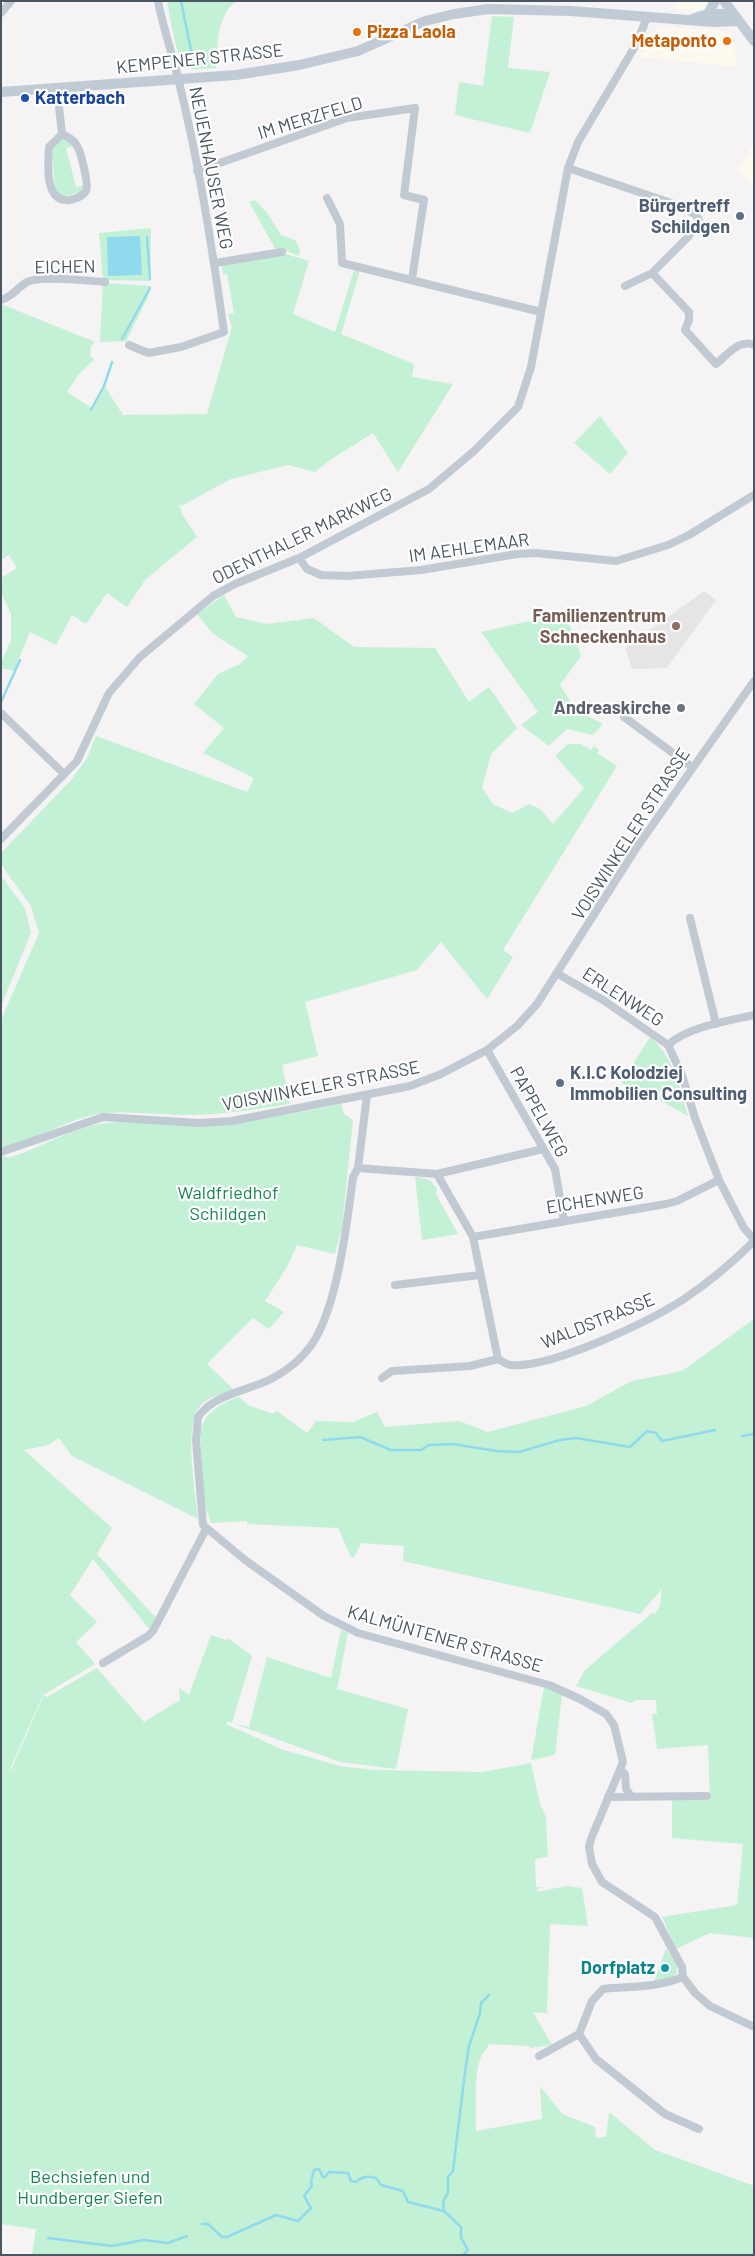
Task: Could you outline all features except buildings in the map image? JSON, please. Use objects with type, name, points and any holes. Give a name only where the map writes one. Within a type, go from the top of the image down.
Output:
[{"type":"main road","points":[[708,14],[715,1]]},
{"type":"main road","points":[[724,1],[754,41]]},
{"type":"main road","name":"KEMPENER STRASSE","points":[[1,92],[236,75],[338,57],[377,44],[426,22],[454,14],[488,9],[571,11],[714,22],[735,17]]},
{"type":"main road","name":"KEMPENER STRASSE","points":[[692,19],[708,14],[735,17]]},
{"type":"street","points":[[1,14],[11,1]]},
{"type":"street","name":"NEUENHAUSER WEG","points":[[129,346],[148,353],[182,347],[224,332],[214,263],[197,171],[178,78],[158,1]]},
{"type":"street","name":"ODENTHALER MARKWEG","points":[[1,839],[77,761],[109,692],[140,656],[213,596],[235,584],[299,558],[429,489],[474,451],[518,407],[531,367],[568,168],[578,142],[637,43],[647,16]]},
{"type":"street","points":[[57,89],[62,134],[50,148],[49,160],[51,190],[57,199],[63,201],[83,195],[87,189],[78,146],[71,138],[62,134]]},
{"type":"street","name":"IM MERZFELD","points":[[197,171],[346,118],[415,108],[404,195],[424,200],[412,279]]},
{"type":"street","points":[[568,168],[683,207],[696,215],[699,220],[695,228],[652,273],[625,286]]},
{"type":"street","points":[[327,198],[340,224],[342,263],[541,312]]},
{"type":"street","name":"NEUENHAUSER WEG","points":[[214,263],[282,252]]},
{"type":"street","points":[[652,273],[689,312],[689,320],[685,330],[716,364],[742,343],[748,342],[754,345]]},
{"type":"street","name":"EICHEN","points":[[1,300],[14,294],[28,282],[40,279],[105,282]]},
{"type":"street","name":"IM AEHLEMAAR","points":[[299,558],[302,565],[313,572],[322,575],[341,576],[420,570],[516,554],[536,553],[616,561],[668,545],[689,535],[754,495]]},
{"type":"street","name":"VOISWINKELER STRASSE","points":[[1,1152],[103,1117],[199,1123],[232,1121],[367,1095],[421,1083],[487,1050],[526,1017],[558,974],[637,848],[754,681]]},
{"type":"street","points":[[1,713],[64,774]]},
{"type":"street","points":[[624,717],[692,767]]},
{"type":"street","points":[[690,918],[716,1024]]},
{"type":"street","name":"ERLENWEG","points":[[558,974],[603,1000],[668,1045],[682,1075],[695,1118],[718,1180],[744,1228],[754,1240]]},
{"type":"street","points":[[668,1045],[676,1038],[716,1024],[754,1015]]},
{"type":"street","name":"PAPPELWEG","points":[[487,1050],[555,1169],[564,1221]]},
{"type":"street","points":[[103,1663],[154,1631],[206,1529],[202,1522],[200,1510],[196,1440],[198,1417],[216,1401],[278,1375],[300,1358],[313,1341],[322,1324],[332,1290],[347,1223],[353,1177],[358,1168],[367,1095]]},
{"type":"street","points":[[358,1168],[437,1174],[543,1149]]},
{"type":"street","points":[[382,1378],[392,1371],[470,1366],[498,1358],[473,1237],[437,1174]]},
{"type":"street","name":"EICHENWEG","points":[[473,1237],[677,1201],[718,1180]]},
{"type":"street","name":"WALDSTRASSE","points":[[498,1358],[510,1365],[528,1364],[560,1356],[646,1322],[684,1299],[723,1271],[754,1240]]},
{"type":"street","points":[[395,1285],[480,1276]]},
{"type":"street","name":"KALMÜNTENER STRASSE","points":[[206,1529],[287,1590],[324,1616],[349,1630],[549,1685],[567,1692],[603,1712],[614,1724],[623,1759],[591,1839],[590,1848],[593,1866],[605,1885],[655,1917],[682,1967],[683,1977],[695,1993],[707,2004],[754,2027]]},
{"type":"street","name":"KALMÜNTENER STRASSE","points":[[620,1770],[625,1774],[626,1789],[632,1796]]},
{"type":"street","points":[[608,1797],[707,1796]]},
{"type":"street","points":[[539,2056],[578,2034],[592,2002],[603,1989],[647,1987],[683,1977]]},
{"type":"street","points":[[578,2034],[596,2059],[665,2114],[699,2129]]},
{"type":"shaded area","points":[[677,1],[709,1],[705,8],[698,10],[676,9]]},
{"type":"shaded area","points":[[659,28],[726,31],[732,34],[738,67],[639,57],[653,33]]},
{"type":"shaded area","points":[[754,142],[754,189],[751,182],[738,170]]},
{"type":"shaded area","name":"Familienzentrum Schneckenhaus","points":[[704,591],[716,600],[667,668],[632,669],[625,648]]},
{"type":"green space","points":[[167,1],[236,1],[229,8],[221,23],[216,68],[194,69],[184,65],[177,48]]},
{"type":"green space","points":[[492,16],[514,17],[508,68],[550,72],[530,133],[455,115],[459,82],[483,86]]},
{"type":"green space","points":[[61,139],[66,139],[74,146],[66,148],[76,187],[84,185],[81,192],[62,197],[55,189],[52,149]]},
{"type":"green space","points":[[255,200],[268,214],[281,235],[295,240],[300,250],[299,256],[281,249],[276,250],[249,202]]},
{"type":"green space","points":[[151,228],[150,281],[103,280],[99,233]]},
{"type":"green space","points":[[286,254],[309,261],[293,314],[335,332],[354,270],[360,271],[341,334],[414,364],[412,377],[453,384],[398,472],[373,433],[333,458],[315,472],[288,465],[231,479],[181,506],[179,504],[182,514],[197,537],[145,580],[127,607],[107,593],[86,624],[72,615],[56,645],[30,632],[14,671],[1,668],[1,662],[11,641],[11,614],[1,592],[1,578],[17,568],[9,555],[1,560],[1,304],[95,342],[91,347],[90,355],[94,360],[78,375],[67,392],[93,409],[105,387],[123,415],[207,414],[232,327],[228,314],[234,313],[227,274],[223,274],[222,265]]},
{"type":"green space","points":[[103,283],[151,286],[149,295],[126,341],[100,342]]},
{"type":"green space","points":[[600,416],[628,453],[610,474],[574,443]]},
{"type":"green space","points":[[224,595],[236,617],[267,624],[314,618],[354,647],[435,648],[469,702],[489,687],[517,728],[491,754],[482,788],[493,804],[512,813],[529,804],[540,809],[553,824],[584,788],[555,756],[568,744],[581,744],[591,750],[594,746],[599,750],[597,753],[617,766],[503,950],[513,957],[487,999],[441,942],[417,970],[305,1002],[318,1056],[282,1065],[290,1104],[200,1115],[126,1112],[92,1115],[1,1149],[1,1020],[39,933],[31,906],[1,863],[1,853],[71,780],[87,758],[96,736],[247,792],[254,778],[203,753],[224,728],[194,704],[218,674],[240,664],[248,656],[213,634],[197,614]]},
{"type":"green space","points":[[565,613],[581,656],[560,685],[576,710],[603,724],[593,735],[567,729],[549,746],[521,725],[538,712],[481,632]]},
{"type":"green space","points":[[1,876],[25,908],[31,933],[1,1006]]},
{"type":"green space","points":[[650,1037],[665,1054],[675,1073],[688,1116],[658,1099],[621,1083]]},
{"type":"green space","points":[[341,1104],[344,1114],[353,1120],[342,1227],[335,1254],[297,1245],[287,1267],[265,1301],[284,1312],[269,1329],[253,1318],[207,1364],[234,1390],[209,1399],[202,1404],[196,1413],[191,1441],[198,1519],[72,1456],[59,1438],[48,1445],[24,1450],[112,1528],[97,1554],[157,1619],[151,1631],[93,1559],[70,1595],[97,1622],[76,1642],[95,1664],[43,1695],[10,1769],[44,1695],[47,1697],[97,1668],[144,1722],[180,1700],[179,1688],[189,1695],[211,1635],[227,1640],[228,1638],[252,1656],[232,1723],[228,1721],[226,1724],[281,1749],[340,1766],[374,1770],[483,1772],[531,1763],[540,1804],[546,1817],[548,1857],[535,1859],[536,1887],[544,1887],[537,1889],[537,1892],[566,1886],[582,1888],[588,1926],[550,1924],[547,2013],[533,2012],[552,2045],[530,2048],[529,2046],[489,2044],[481,2057],[477,2074],[476,2131],[542,2119],[540,2086],[562,2114],[595,2127],[596,2138],[606,2137],[609,2112],[655,2150],[752,2185],[754,2187],[754,2255],[32,2255],[36,2229],[1,2224],[1,1157],[5,1156],[8,1158],[20,1154],[69,1133],[94,1125],[128,1122],[210,1124],[266,1118]]},
{"type":"green space","points":[[415,1177],[433,1183],[437,1189],[436,1194],[458,1234],[422,1240]]},
{"type":"green space","points":[[754,1319],[754,1938],[710,1933],[676,1949],[662,1917],[737,1905],[743,1844],[672,1838],[672,1800],[710,1800],[708,1745],[657,1749],[652,1714],[657,1714],[656,1700],[635,1700],[632,1703],[576,1686],[585,1670],[652,1613],[655,1614],[660,1606],[662,1589],[640,1614],[403,1561],[404,1546],[361,1543],[354,1557],[351,1557],[338,1528],[247,1524],[247,1521],[211,1523],[204,1503],[200,1433],[209,1414],[219,1406],[239,1397],[248,1405],[273,1414],[277,1411],[307,1433],[316,1421],[353,1422],[377,1412],[385,1427],[459,1421],[488,1432],[586,1406],[632,1381],[682,1371]]},
{"type":"green space","points":[[341,1630],[348,1633],[337,1689],[408,1709],[396,1769],[340,1762],[232,1723],[249,1727],[267,1657],[331,1678]]},
{"type":"green space","points":[[544,1687],[562,1694],[555,1755],[531,1760]]},
{"type":"green space","points":[[666,1948],[677,1965],[677,1973],[672,1978],[654,1982]]},
{"type":"water","points":[[140,236],[142,275],[108,276],[107,237]]},
{"type":"waterway","name":"Katterbach","points":[[181,1],[194,65]]},
{"type":"waterway","name":"Katterbach","points":[[147,237],[150,279]]},
{"type":"waterway","name":"Katterbach","points":[[122,339],[150,288]]},
{"type":"waterway","name":"Katterbach","points":[[91,410],[104,386],[112,362]]},
{"type":"waterway","name":"Katterbach","points":[[1,702],[20,660]]},
{"type":"waterway","points":[[323,1440],[360,1437],[391,1450],[421,1450],[429,1445],[453,1444],[496,1451],[519,1452],[560,1440],[576,1438],[630,1447],[647,1431],[656,1433],[662,1441],[715,1430]]},
{"type":"waterway","points":[[742,1436],[754,1434]]},
{"type":"waterway","points":[[444,2211],[443,2201],[448,2193],[448,2177],[453,2171],[469,2046],[480,2013],[481,2003],[489,1995]]},
{"type":"waterway","points":[[202,2224],[208,2224],[222,2237],[227,2237],[276,2215],[298,2221],[311,2208],[304,2196],[312,2186],[311,2181],[314,2170],[319,2169],[323,2177],[329,2172],[348,2173],[351,2181],[356,2182],[365,2177],[376,2178],[381,2185],[403,2191],[408,2202],[444,2211],[461,2227],[461,2238],[468,2250],[463,2255]]},
{"type":"waterway","points":[[48,2238],[112,2246],[143,2240],[168,2243],[187,2236]]},
{"type":"place","name":"Pizza Laola","points":[[357,32]]},
{"type":"place","name":"Metaponto","points":[[727,41]]},
{"type":"place","name":"Katterbach","points":[[25,98]]},
{"type":"place","name":"Bürgertreff Schildgen","points":[[740,216]]},
{"type":"place","name":"Familienzentrum Schneckenhaus","points":[[676,626]]},
{"type":"place","name":"Andreaskirche","points":[[681,708]]},
{"type":"place","name":"K.I.C Kolodziej Immobilien Consulting","points":[[560,1083]]},
{"type":"place","name":"Dorfplatz","points":[[665,1968]]},
{"type":"park label","name":"Waldfriedhof Schildgen","points":[[228,1203]]},
{"type":"park label","name":"Bechsiefen und Hundberger Siefen","points":[[90,2187]]}]
